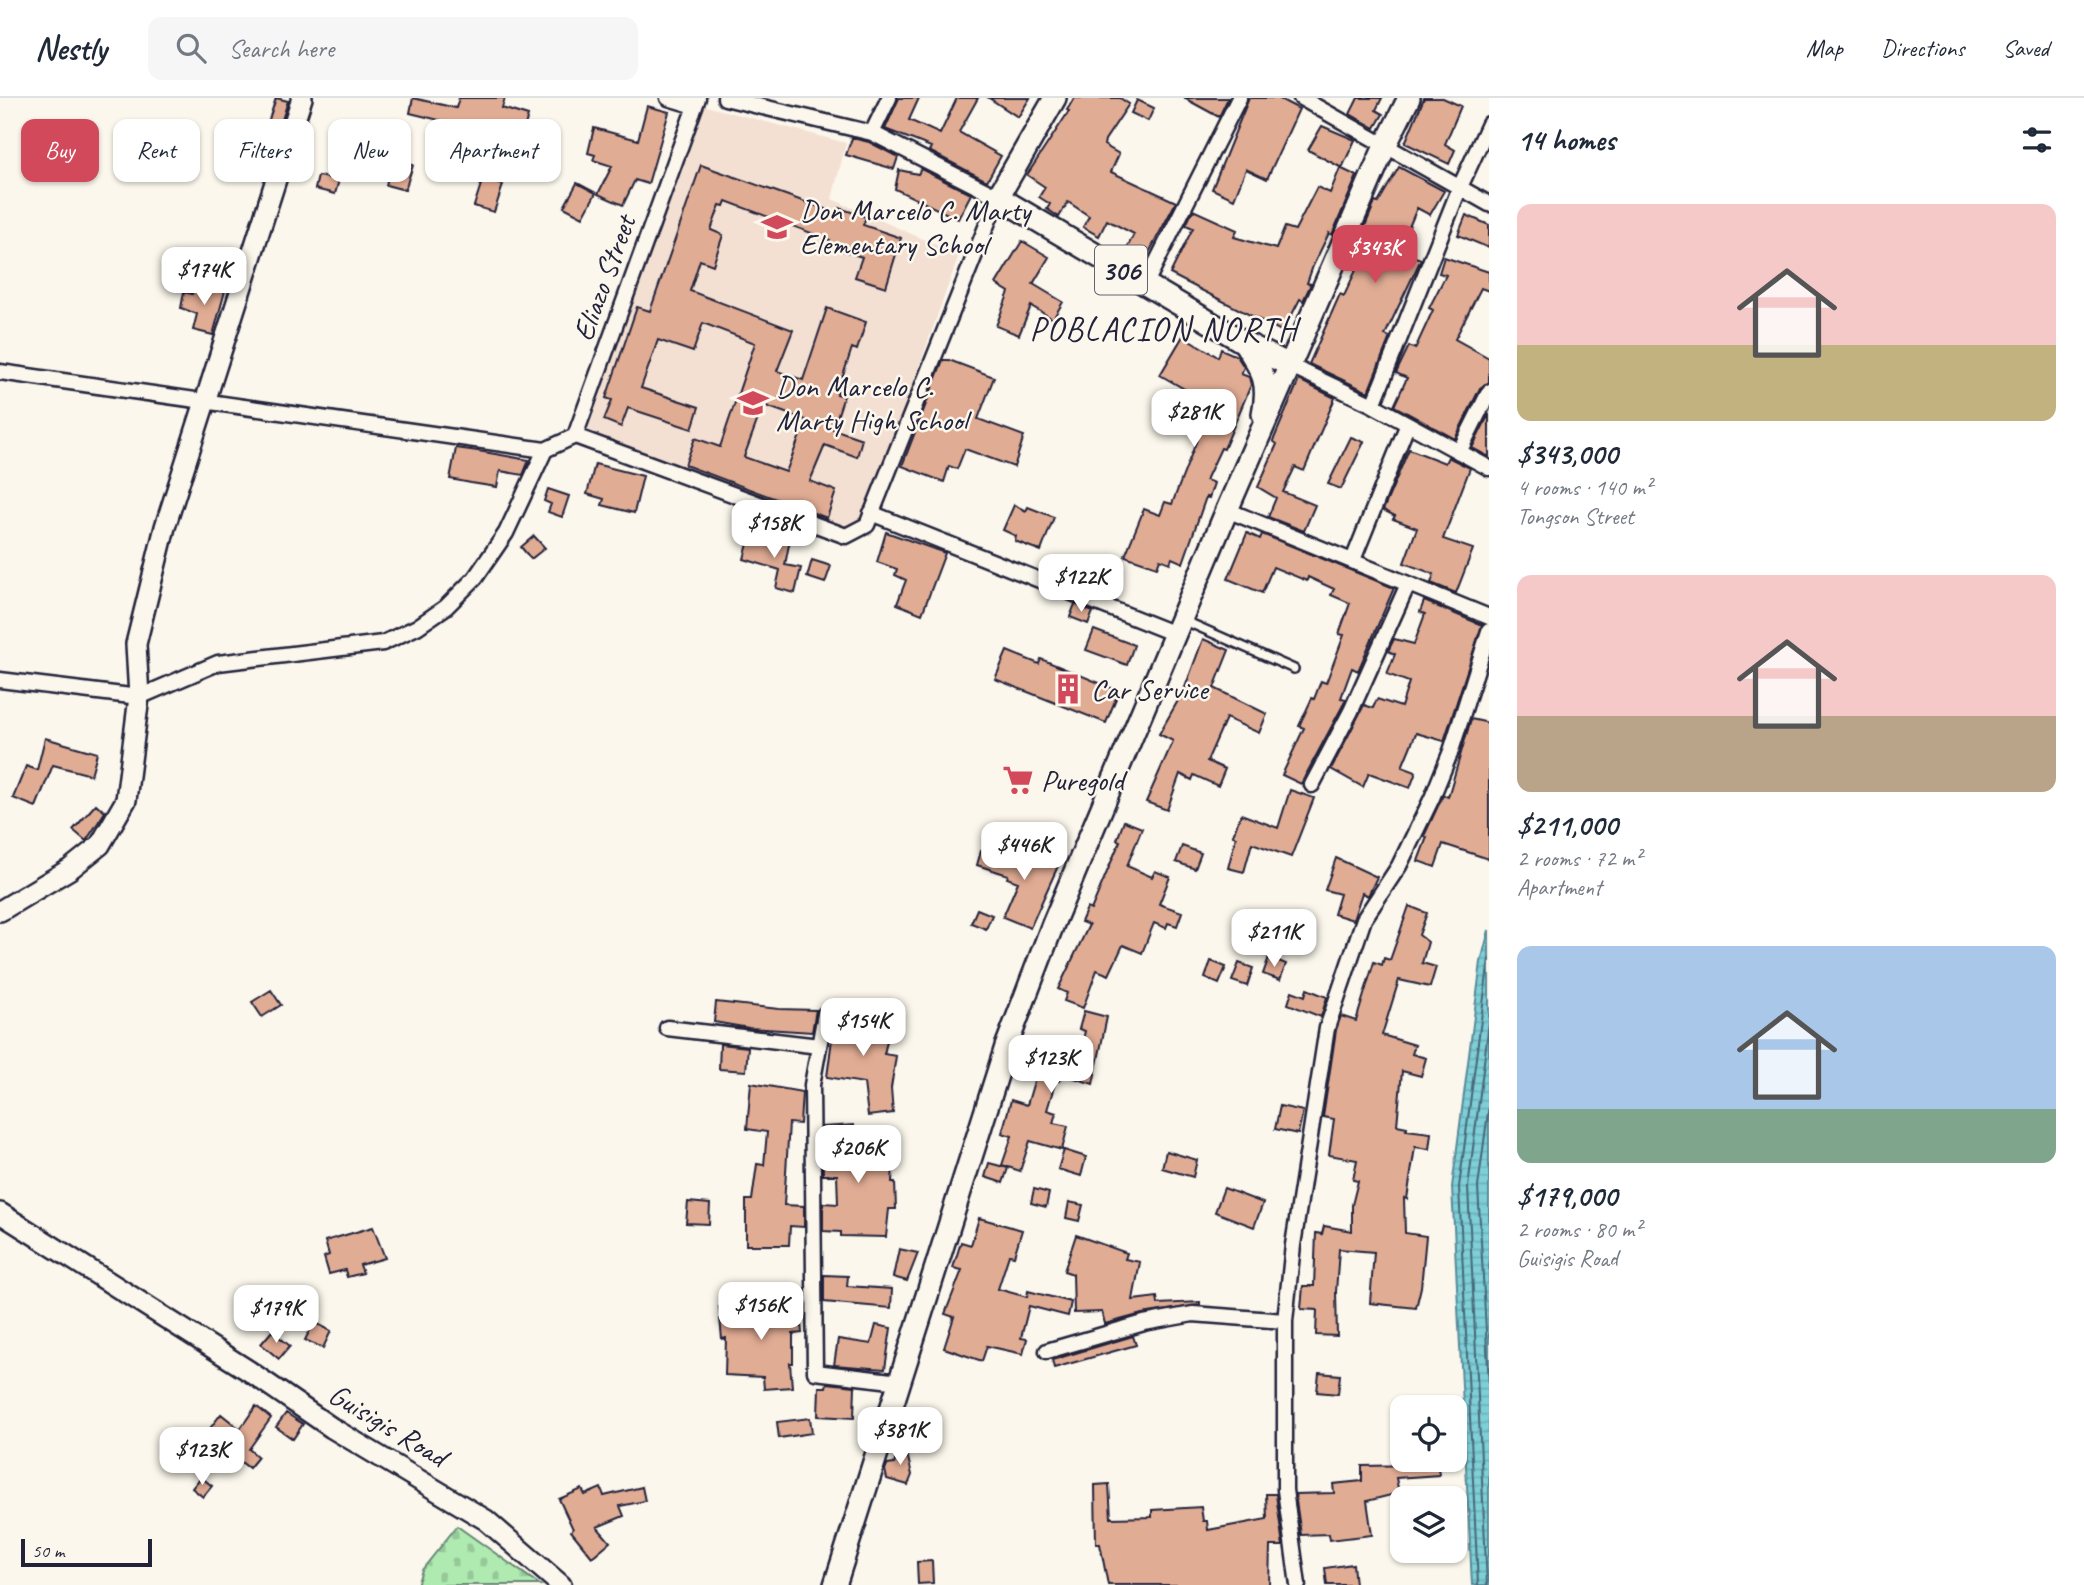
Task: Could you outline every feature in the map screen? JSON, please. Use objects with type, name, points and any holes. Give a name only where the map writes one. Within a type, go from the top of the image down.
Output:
[{"type":"main road","points":[[998,197],[1055,98]]},
{"type":"main road","name":"306","points":[[835,1585],[1006,1048],[1053,924],[1257,440],[1385,146],[1409,98]]},
{"type":"main road","name":"306","points":[[998,197],[1245,343],[1291,366]]},
{"type":"main road","name":"306","points":[[1245,343],[1264,374],[1267,396],[1257,440]]},
{"type":"street","points":[[0,911],[70,869],[100,845],[126,800],[139,697],[136,644],[165,527],[302,98]]},
{"type":"street","points":[[668,98],[696,102]]},
{"type":"street","points":[[0,372],[545,450],[575,436],[846,537],[867,525],[998,197],[872,133],[725,98]]},
{"type":"street","points":[[872,133],[889,98]]},
{"type":"street","points":[[1146,285],[1239,98]]},
{"type":"street","points":[[1301,98],[1489,204]]},
{"type":"street","name":"Eliazo Street","points":[[575,436],[696,102]]},
{"type":"street","points":[[1373,405],[1460,187],[1489,124]]},
{"type":"street","points":[[1291,366],[1373,405],[1407,426],[1489,468]]},
{"type":"street","points":[[1460,452],[1489,392]]},
{"type":"street","points":[[1353,559],[1407,426]]},
{"type":"street","points":[[0,680],[139,697],[218,663],[383,643],[417,627],[458,596],[491,557],[520,505],[545,450]]},
{"type":"street","points":[[1227,510],[1353,559],[1489,617]]},
{"type":"street","points":[[871,513],[1178,626]]},
{"type":"street","points":[[1312,785],[1351,711],[1408,583]]},
{"type":"street","points":[[1298,1585],[1285,1490],[1285,1321],[1293,1245],[1326,1028],[1364,919],[1399,866],[1451,751],[1489,631]]},
{"type":"street","points":[[825,1014],[812,1085],[815,1372],[900,1382]]},
{"type":"street","points":[[667,1028],[819,1046]]},
{"type":"street","name":"Guisigis Road","points":[[0,1213],[249,1371],[332,1428],[486,1520],[561,1585]]},
{"type":"street","points":[[1046,1351],[1144,1323],[1193,1314],[1285,1321]]},
{"type":"lane","points":[[1178,626],[1294,669]]},
{"type":"shaded area","points":[[702,105],[846,143],[832,199],[959,255],[862,526],[848,533],[587,430]]},
{"type":"green space","points":[[457,1526],[540,1585],[417,1585],[422,1570]]},
{"type":"water","points":[[1489,930],[1489,1585],[1472,1585],[1466,1472],[1467,1395],[1462,1395],[1452,1187],[1481,962]]},
{"type":"building","points":[[276,98],[288,101],[282,119],[269,119]]},
{"type":"building","points":[[413,98],[456,108],[459,98],[505,98],[502,108],[528,116],[527,119],[435,119],[410,113]]},
{"type":"building","points":[[899,98],[919,98],[909,120],[940,134],[957,98],[978,98],[959,132],[1001,156],[987,181],[929,151],[931,147],[885,129]]},
{"type":"building","points":[[989,98],[1030,98],[1018,117]]},
{"type":"building","points":[[1074,98],[1120,98],[1129,104],[1105,140],[1104,145],[1119,154],[1111,172],[1176,202],[1144,262],[1125,252],[1134,234],[1107,220],[1099,236],[1083,227],[1089,216],[1068,202],[1059,217],[1047,209],[1050,204],[1039,197],[1045,187],[1027,175],[1069,111],[1067,110]]},
{"type":"building","points":[[1184,98],[1228,98],[1219,117]]},
{"type":"building","points":[[1249,98],[1278,98],[1299,109],[1267,179],[1246,169],[1234,199],[1212,189]]},
{"type":"building","points":[[1358,98],[1382,98],[1376,110],[1383,114],[1375,128],[1350,114]]},
{"type":"building","points":[[1424,98],[1443,98],[1461,106],[1445,144],[1455,150],[1449,164],[1405,143]]},
{"type":"building","points":[[1137,100],[1154,108],[1148,121],[1131,113]]},
{"type":"building","points":[[647,106],[669,112],[648,184],[635,180],[623,205],[598,194],[612,166],[593,160],[595,155],[588,153],[594,128],[638,140]]},
{"type":"building","points":[[1322,126],[1355,140],[1342,168],[1308,150]]},
{"type":"building","points":[[852,138],[869,142],[898,157],[894,169],[846,155]]},
{"type":"building","points":[[701,165],[839,214],[840,208],[866,217],[863,225],[901,238],[886,287],[855,277],[862,257],[828,246],[830,240],[726,201],[724,206],[720,205],[711,230],[723,235],[713,265],[700,260],[690,291],[793,330],[777,371],[803,380],[827,308],[866,322],[857,350],[852,348],[837,394],[844,396],[833,429],[862,439],[857,457],[825,445],[810,481],[836,491],[827,518],[685,465],[695,438],[720,447],[755,343],[703,323],[693,352],[658,340],[641,388],[699,407],[692,429],[628,408],[621,427],[604,420],[612,400],[606,398],[637,307],[650,311]],"holes":[[[763,405],[806,420],[786,472],[744,457]]]},
{"type":"building","points":[[1399,167],[1444,191],[1430,215],[1417,208],[1399,251],[1421,259],[1385,335],[1390,337],[1368,392],[1309,364],[1340,294],[1344,296],[1369,242],[1360,238],[1375,202],[1378,203]]},
{"type":"building","points":[[1340,168],[1357,176],[1332,235],[1329,233],[1313,266],[1307,283],[1311,284],[1303,301],[1300,299],[1283,332],[1170,274],[1193,228],[1186,225],[1193,210],[1237,230],[1234,237],[1276,249],[1285,227],[1295,230],[1317,187],[1330,193]]},
{"type":"building","points":[[921,169],[971,194],[958,219],[895,189],[899,170],[918,174]]},
{"type":"building","points":[[318,176],[328,178],[328,182],[338,182],[335,194],[315,189]]},
{"type":"building","points":[[387,182],[408,182],[405,190],[386,185]]},
{"type":"building","points":[[482,182],[503,185],[494,212],[474,206]]},
{"type":"building","points":[[577,183],[596,193],[583,217],[564,207]]},
{"type":"building","points":[[1466,215],[1489,225],[1489,248],[1458,235]]},
{"type":"building","points":[[1022,241],[1049,257],[1033,284],[1063,302],[1053,319],[1031,306],[1019,335],[996,326],[1009,292],[996,284]]},
{"type":"building","points":[[1444,257],[1489,272],[1489,291],[1481,288],[1455,339],[1489,358],[1489,382],[1480,388],[1455,439],[1394,406],[1407,378],[1396,373],[1409,346],[1415,349],[1433,310],[1429,308],[1446,275],[1439,273]]},
{"type":"building","points":[[195,283],[225,291],[213,335],[193,330],[197,314],[181,308],[184,292],[192,294]]},
{"type":"building","points":[[1183,336],[1218,357],[1221,349],[1237,356],[1244,367],[1241,374],[1249,377],[1251,385],[1224,449],[1221,448],[1206,480],[1214,483],[1209,498],[1206,497],[1183,563],[1172,558],[1170,563],[1160,559],[1157,567],[1125,556],[1144,509],[1160,515],[1165,502],[1172,504],[1198,437],[1190,433],[1205,401],[1160,375]]},
{"type":"building","points":[[943,360],[994,377],[978,419],[1024,436],[1014,467],[965,449],[957,469],[949,466],[944,482],[902,466]]},
{"type":"building","points":[[1299,380],[1335,398],[1304,471],[1295,467],[1283,492],[1315,505],[1304,531],[1268,517],[1276,498],[1258,487],[1277,444],[1273,441]]},
{"type":"building","points":[[1489,414],[1489,457],[1472,448]]},
{"type":"building","points":[[1351,437],[1364,442],[1341,489],[1328,484]]},
{"type":"building","points":[[456,448],[529,460],[523,475],[500,471],[497,487],[471,483],[450,479]]},
{"type":"building","points":[[1409,449],[1445,463],[1448,457],[1470,468],[1443,539],[1473,549],[1456,593],[1431,583],[1434,574],[1404,563],[1417,528],[1393,519],[1395,516],[1383,510]]},
{"type":"building","points":[[595,464],[643,476],[634,513],[602,505],[604,499],[587,494]]},
{"type":"building","points":[[548,489],[569,496],[562,517],[548,512],[551,504],[544,501]]},
{"type":"building","points":[[1014,505],[1026,511],[1028,507],[1054,517],[1041,551],[1015,541],[1016,536],[1003,530]]},
{"type":"building","points":[[886,532],[945,553],[922,614],[897,604],[906,580],[895,575],[897,569],[877,562]]},
{"type":"building","points":[[1247,533],[1260,539],[1262,534],[1394,588],[1358,671],[1352,668],[1341,698],[1346,699],[1301,784],[1282,775],[1304,728],[1299,726],[1312,698],[1314,699],[1321,681],[1326,683],[1344,635],[1339,634],[1350,603],[1331,595],[1334,589],[1308,577],[1307,581],[1273,567],[1262,593],[1228,579]]},
{"type":"building","points":[[770,535],[790,539],[785,565],[801,568],[795,593],[776,588],[780,570],[744,559],[750,536],[769,542]]},
{"type":"building","points":[[534,536],[545,548],[531,559],[521,547]]},
{"type":"building","points":[[812,560],[831,566],[825,583],[807,577]]},
{"type":"building","points":[[1424,601],[1482,625],[1444,741],[1416,733],[1402,767],[1416,772],[1410,788],[1369,773],[1363,787],[1331,769],[1364,705],[1373,708],[1377,699],[1401,707],[1409,682],[1387,674],[1395,654],[1388,651],[1394,639],[1414,644],[1425,614],[1420,612]]},
{"type":"building","points":[[1075,604],[1093,612],[1088,624],[1070,617]]},
{"type":"building","points":[[1094,630],[1134,645],[1127,665],[1086,650]]},
{"type":"building","points":[[1203,639],[1229,650],[1214,688],[1267,714],[1259,733],[1226,718],[1207,761],[1225,769],[1218,786],[1194,775],[1192,780],[1180,774],[1167,810],[1146,802],[1173,741],[1159,734],[1184,690]]},
{"type":"building","points":[[1007,651],[1039,664],[1041,659],[1119,691],[1106,723],[995,679]]},
{"type":"building","points":[[1471,719],[1489,723],[1489,859],[1443,844],[1435,867],[1418,861],[1427,837],[1424,836],[1443,795],[1448,797]]},
{"type":"building","points":[[45,738],[97,753],[91,775],[53,765],[36,807],[13,798],[26,766],[37,770]]},
{"type":"building","points":[[1290,790],[1314,798],[1291,857],[1252,843],[1244,872],[1228,868],[1236,837],[1233,835],[1241,814],[1278,828]]},
{"type":"building","points":[[96,804],[105,812],[86,841],[73,830]]},
{"type":"building","points":[[1124,821],[1142,828],[1127,866],[1152,877],[1155,871],[1170,877],[1159,904],[1182,912],[1177,926],[1168,923],[1166,928],[1154,923],[1142,953],[1123,945],[1109,975],[1097,970],[1083,1008],[1064,1001],[1067,993],[1058,989],[1089,925],[1081,922],[1087,908],[1091,910],[1120,841],[1117,840]]},
{"type":"building","points":[[1182,846],[1201,853],[1195,869],[1176,862]]},
{"type":"building","points":[[1018,850],[1027,854],[1028,850],[1056,861],[1055,865],[1058,866],[1030,928],[1003,917],[1018,882],[1007,878],[1008,875],[977,865],[981,851],[1014,862]]},
{"type":"building","points":[[1336,858],[1377,877],[1368,896],[1362,893],[1353,920],[1334,914],[1340,894],[1325,890]]},
{"type":"building","points":[[1409,906],[1427,913],[1419,935],[1428,942],[1422,963],[1436,967],[1430,987],[1399,980],[1382,1035],[1415,1045],[1412,1054],[1426,1058],[1421,1076],[1402,1071],[1397,1125],[1407,1127],[1406,1130],[1431,1133],[1429,1149],[1415,1147],[1407,1199],[1404,1198],[1405,1233],[1426,1236],[1421,1287],[1416,1308],[1370,1303],[1374,1252],[1339,1249],[1337,1336],[1316,1335],[1317,1310],[1301,1309],[1303,1286],[1314,1286],[1316,1233],[1322,1234],[1324,1226],[1352,1231],[1352,1205],[1358,1181],[1353,1180],[1357,1160],[1329,1155],[1334,1119],[1323,1117],[1336,1030],[1341,1016],[1356,1021],[1374,962],[1382,965],[1384,958],[1390,960]]},
{"type":"building","points":[[977,909],[992,915],[986,929],[971,923]]},
{"type":"building","points":[[1269,957],[1286,964],[1280,980],[1263,974]]},
{"type":"building","points":[[1211,961],[1226,967],[1219,984],[1205,978]]},
{"type":"building","points":[[1239,963],[1253,968],[1247,986],[1232,981]]},
{"type":"building","points":[[1307,989],[1327,997],[1321,1017],[1288,1004],[1292,991],[1305,996]]},
{"type":"building","points":[[271,990],[281,1005],[262,1017],[252,1002]]},
{"type":"building","points":[[716,1002],[816,1010],[812,1032],[749,1028],[714,1022]]},
{"type":"building","points":[[836,1009],[891,1024],[884,1054],[896,1056],[891,1088],[893,1113],[868,1116],[864,1083],[827,1077]]},
{"type":"building","points":[[1084,1011],[1107,1017],[1093,1084],[1062,1074],[1059,1081],[1056,1080],[1047,1110],[1056,1113],[1053,1123],[1068,1126],[1062,1150],[1030,1141],[1020,1171],[1002,1165],[1012,1136],[1002,1133],[1011,1100],[1027,1105],[1043,1051],[1068,1059],[1070,1055],[1079,1058],[1085,1031],[1079,1029]]},
{"type":"building","points":[[720,1044],[748,1047],[746,1071],[719,1069]]},
{"type":"building","points":[[751,1083],[802,1092],[800,1124],[789,1123],[784,1205],[804,1206],[804,1227],[790,1226],[789,1245],[746,1245],[746,1200],[752,1200],[757,1164],[764,1165],[767,1132],[747,1129]]},
{"type":"building","points":[[1280,1106],[1303,1111],[1298,1134],[1275,1129]]},
{"type":"building","points":[[854,1125],[856,1146],[894,1149],[892,1182],[895,1182],[896,1209],[889,1209],[886,1237],[841,1236],[841,1232],[823,1231],[823,1203],[838,1204],[837,1175],[823,1175],[822,1127]]},
{"type":"building","points":[[1064,1150],[1086,1157],[1081,1176],[1058,1169]]},
{"type":"building","points":[[1166,1151],[1197,1160],[1193,1177],[1162,1168]]},
{"type":"building","points":[[989,1163],[1008,1168],[1003,1183],[985,1177]]},
{"type":"building","points":[[1224,1188],[1263,1203],[1254,1227],[1215,1212]]},
{"type":"building","points":[[1034,1189],[1049,1193],[1046,1207],[1031,1203]]},
{"type":"building","points":[[688,1202],[710,1204],[709,1224],[686,1223]]},
{"type":"building","points":[[1069,1202],[1083,1205],[1079,1221],[1066,1218]]},
{"type":"building","points":[[979,1218],[1022,1230],[1014,1256],[1009,1255],[998,1289],[1027,1297],[1028,1291],[1071,1302],[1068,1316],[1029,1306],[1021,1338],[1027,1339],[1023,1354],[987,1346],[982,1361],[944,1348],[954,1317],[945,1314],[962,1270],[953,1268],[961,1242],[971,1245]]},
{"type":"building","points":[[373,1227],[385,1258],[360,1265],[363,1273],[347,1277],[345,1270],[329,1274],[324,1257],[329,1255],[325,1241]]},
{"type":"building","points":[[1076,1235],[1127,1253],[1125,1259],[1140,1262],[1133,1300],[1157,1297],[1158,1304],[1200,1302],[1200,1305],[1142,1314],[1105,1324],[1102,1312],[1074,1313],[1073,1274],[1064,1271]]},
{"type":"building","points":[[899,1249],[918,1253],[907,1281],[893,1277]]},
{"type":"building","points":[[824,1275],[848,1276],[847,1286],[892,1289],[891,1308],[824,1302]]},
{"type":"building","points":[[799,1304],[802,1333],[793,1334],[793,1363],[790,1363],[792,1387],[764,1389],[763,1377],[725,1375],[726,1338],[722,1339],[719,1307],[752,1305],[752,1308]]},
{"type":"building","points":[[314,1322],[331,1331],[323,1348],[305,1340]]},
{"type":"building","points":[[876,1325],[891,1328],[885,1369],[834,1365],[838,1339],[871,1344]]},
{"type":"building","points":[[272,1331],[290,1346],[279,1359],[261,1344]]},
{"type":"building","points":[[1133,1336],[1136,1345],[1054,1368],[1052,1360]]},
{"type":"building","points":[[1319,1373],[1340,1375],[1338,1394],[1317,1392]]},
{"type":"building","points":[[827,1383],[855,1386],[854,1418],[818,1416],[819,1387],[826,1387]]},
{"type":"building","points":[[256,1406],[271,1418],[249,1449],[258,1457],[249,1468],[205,1435],[221,1414],[240,1429]]},
{"type":"building","points":[[907,1412],[925,1416],[921,1430],[904,1426]]},
{"type":"building","points":[[286,1413],[303,1424],[293,1439],[276,1427]]},
{"type":"building","points":[[810,1418],[812,1433],[779,1438],[777,1422]]},
{"type":"building","points":[[903,1436],[912,1475],[908,1485],[887,1479],[885,1470],[887,1465],[894,1464]]},
{"type":"building","points":[[1362,1466],[1390,1466],[1390,1472],[1439,1472],[1439,1475],[1396,1478],[1398,1486],[1390,1486],[1390,1495],[1367,1501],[1372,1535],[1330,1540],[1329,1534],[1301,1535],[1295,1494],[1334,1493],[1333,1484],[1362,1481]]},
{"type":"building","points":[[201,1477],[212,1486],[203,1497],[192,1488]]},
{"type":"building","points":[[1109,1484],[1111,1518],[1152,1517],[1152,1510],[1201,1507],[1203,1521],[1207,1521],[1208,1530],[1267,1519],[1266,1494],[1276,1494],[1283,1546],[1270,1546],[1269,1585],[1108,1585],[1100,1544],[1096,1544],[1095,1485]]},
{"type":"building","points":[[642,1487],[645,1501],[620,1506],[624,1516],[597,1527],[610,1542],[592,1557],[571,1531],[573,1529],[559,1499],[582,1489],[585,1495],[601,1488],[604,1496]]},
{"type":"building","points":[[932,1561],[933,1583],[918,1584],[917,1562]]},
{"type":"building","points":[[1353,1564],[1355,1585],[1327,1585],[1325,1568]]},
{"type":"place","name":"Don Marcelo C. Marty Elementary School","points":[[777,227]]},
{"type":"place","name":"Don Marcelo C. Marty High School","points":[[753,403]]},
{"type":"place","name":"Car Service","points":[[1068,689]]},
{"type":"place","name":"Puregold","points":[[1018,780]]},
{"type":"district","name":"POBLACION NORTH","points":[[1164,329]]}]
